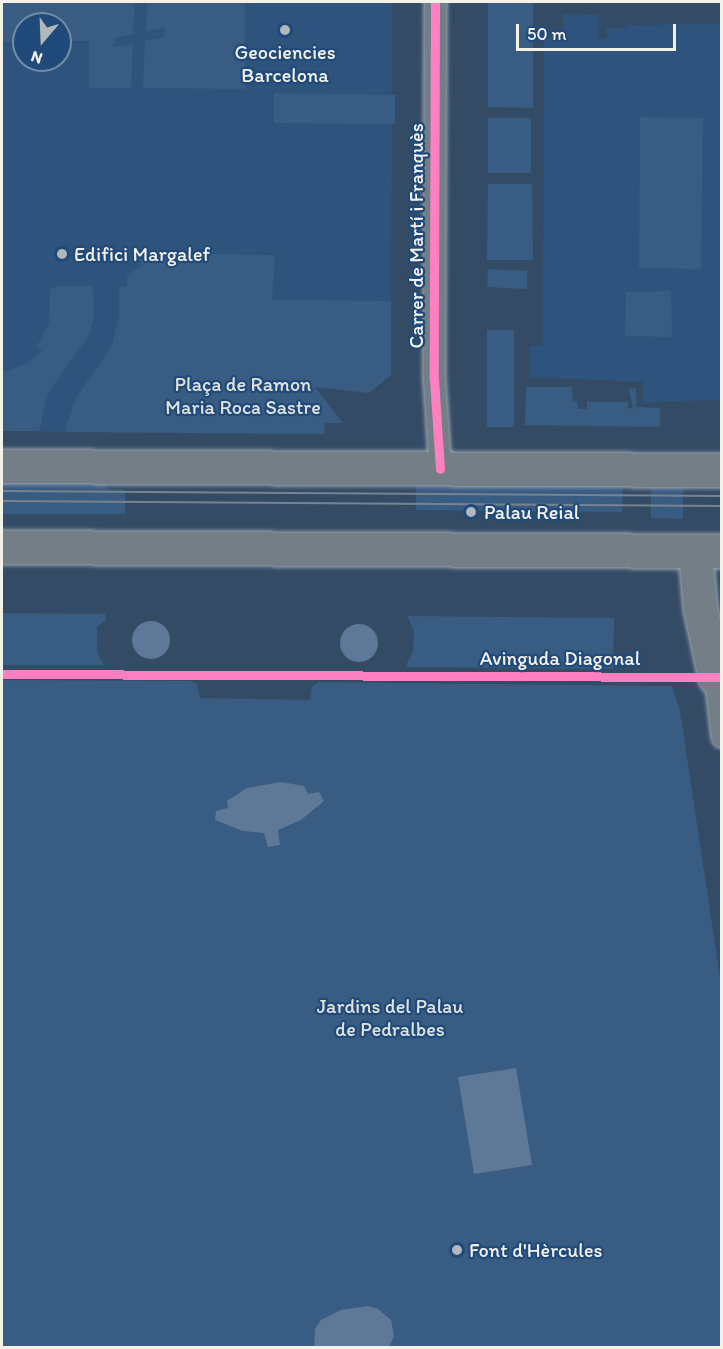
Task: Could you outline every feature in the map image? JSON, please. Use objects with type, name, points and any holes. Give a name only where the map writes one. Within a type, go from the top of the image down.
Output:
[{"type":"main road","points":[[2,466],[440,454],[722,470]]},
{"type":"main road","points":[[2,547],[708,551],[700,608],[718,674]]},
{"type":"street","name":"Carrer de Martí i Franquès","points":[[435,2],[434,379],[435,424],[440,454]]},
{"type":"street","name":"Carrer de Martí i Franquès","points":[[440,454],[447,422],[449,2]]},
{"type":"street","points":[[718,674],[722,737]]},
{"type":"shaded area","points":[[2,2],[392,2],[391,375],[369,393],[314,386],[114,432],[2,431]]},
{"type":"shaded area","points":[[563,14],[599,15],[599,39],[607,39],[606,28],[626,28],[626,25],[721,24],[721,400],[643,402],[643,382],[529,377],[530,346],[543,345],[544,38],[563,38]]},
{"type":"shaded area","points":[[151,621],[164,627],[170,640],[164,653],[151,659],[138,653],[132,640],[138,627]]},
{"type":"shaded area","points":[[359,624],[373,629],[378,643],[373,657],[359,662],[345,657],[340,643],[345,629]]},
{"type":"shaded area","points":[[281,782],[304,786],[308,794],[319,792],[324,801],[301,820],[278,830],[280,845],[268,847],[264,833],[243,831],[215,820],[216,811],[228,808],[227,801],[247,788]]},
{"type":"shaded area","points":[[516,1068],[532,1165],[474,1174],[458,1077]]},
{"type":"shaded area","points":[[368,1306],[378,1309],[391,1320],[394,1336],[389,1347],[314,1347],[315,1329],[321,1320],[341,1310]]},
{"type":"green space","points":[[2,2],[135,2],[133,34],[115,38],[113,47],[133,44],[131,88],[89,88],[89,41],[72,41],[72,12],[12,12],[12,42],[2,42]]},
{"type":"green space","points":[[147,2],[245,2],[245,89],[143,88],[145,41],[164,37],[165,27],[146,31]]},
{"type":"green space","points":[[488,2],[533,3],[533,108],[488,107]]},
{"type":"green space","points":[[274,93],[395,95],[395,124],[274,123]]},
{"type":"green space","points":[[640,117],[703,118],[701,269],[639,268]]},
{"type":"green space","points":[[488,118],[531,118],[531,173],[488,173]]},
{"type":"green space","points":[[488,184],[532,184],[533,260],[487,260]]},
{"type":"green space","name":"Plaça de Ramon Maria Roca Sastre","points":[[134,253],[275,255],[272,300],[391,301],[391,375],[369,393],[315,387],[343,423],[325,423],[324,434],[65,432],[75,399],[112,346],[119,318],[119,287],[127,286],[127,275],[143,265]]},
{"type":"green space","points":[[488,269],[527,271],[527,289],[487,287]]},
{"type":"green space","points":[[59,286],[93,286],[94,316],[89,335],[48,393],[39,431],[2,431],[2,372],[24,365],[42,351],[37,346],[49,323],[50,289]]},
{"type":"green space","points":[[671,291],[672,337],[625,336],[626,292]]},
{"type":"green space","points":[[487,330],[514,330],[514,427],[487,427]]},
{"type":"green space","points":[[526,387],[572,387],[573,402],[577,402],[578,409],[587,409],[587,402],[628,402],[628,408],[633,409],[629,389],[636,388],[636,407],[660,408],[660,427],[525,425]]},
{"type":"green space","points":[[2,478],[107,479],[107,489],[125,490],[125,514],[2,514]]},
{"type":"green space","points":[[416,481],[623,482],[622,512],[416,510]]},
{"type":"green space","points":[[651,482],[683,483],[683,519],[651,518]]},
{"type":"green space","points":[[2,613],[105,614],[106,620],[97,627],[97,652],[104,665],[2,665]]},
{"type":"green space","points":[[407,616],[614,618],[613,669],[405,667],[413,652],[414,631]]},
{"type":"green space","name":"Jardins del Palau de Pedralbes","points":[[2,680],[191,681],[197,684],[200,698],[310,700],[312,687],[318,682],[672,686],[680,711],[722,991],[721,1347],[2,1347]]},
{"type":"tram line","points":[[2,491],[722,496]]},
{"type":"tram line","points":[[2,501],[722,506]]},
{"type":"cycle path","points":[[435,2],[434,379],[440,469]]},
{"type":"cycle path","name":"Avinguda Diagonal","points":[[2,674],[722,677]]},
{"type":"place","name":"Geociencies Barcelona","points":[[285,30]]},
{"type":"place","name":"Edifici Margalef","points":[[62,254]]},
{"type":"place","name":"Palau Reial","points":[[471,512]]},
{"type":"place","name":"Font d'Hèrcules","points":[[457,1250]]}]
